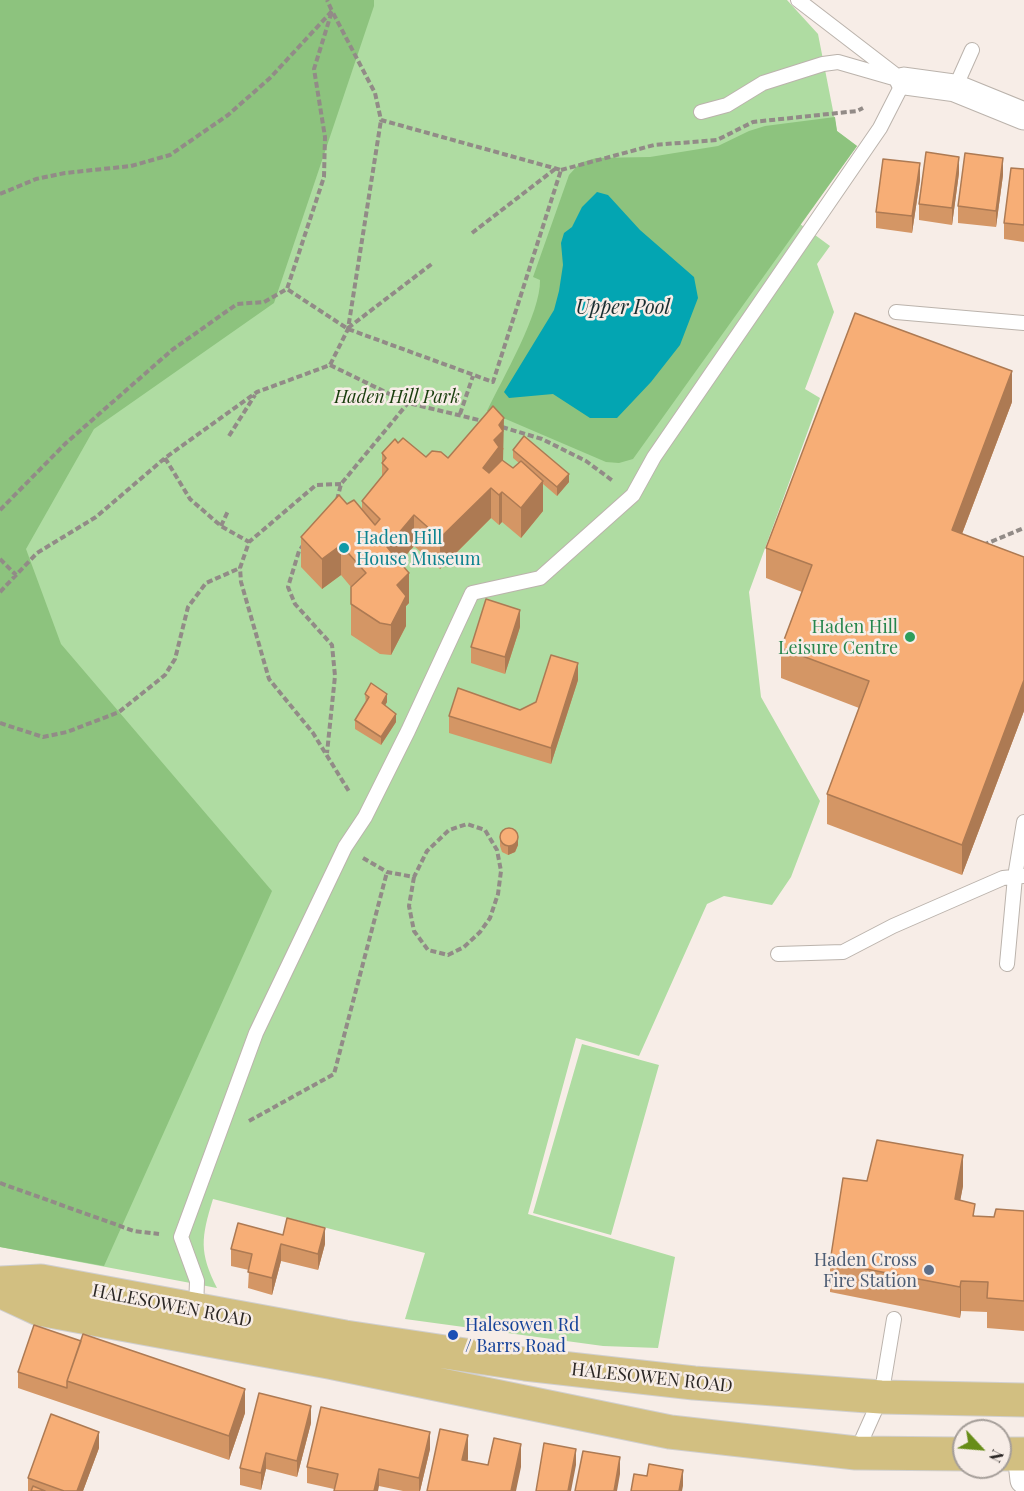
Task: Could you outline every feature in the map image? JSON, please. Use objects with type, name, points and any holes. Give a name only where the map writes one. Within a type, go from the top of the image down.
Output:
[{"type":"main road","name":"HALESOWEN ROAD","points":[[0,1283],[41,1281],[345,1337],[525,1364],[694,1383],[881,1397],[1024,1400]]},
{"type":"main road","name":"HALESOWEN ROAD","points":[[0,1291],[39,1309],[329,1362],[670,1432],[856,1453],[952,1454]]},
{"type":"street","points":[[904,81],[955,88],[1024,116]]},
{"type":"lane","points":[[798,0],[904,81]]},
{"type":"lane","points":[[955,88],[972,50]]},
{"type":"lane","points":[[701,112],[727,105],[763,83],[823,64],[838,62],[904,81]]},
{"type":"lane","points":[[196,1311],[197,1281],[181,1237],[256,1034],[345,847],[365,817],[408,731],[472,593],[540,578],[633,495],[654,457],[880,128],[904,81]]},
{"type":"lane","points":[[896,312],[1024,323]]},
{"type":"lane","points":[[1007,964],[1020,876],[1024,822]]},
{"type":"lane","points":[[778,954],[843,952],[893,926],[1003,878],[1020,876]]},
{"type":"lane","points":[[856,1453],[881,1397],[894,1318]]},
{"type":"path","points":[[0,592],[38,553],[96,517],[165,459],[257,392],[330,365],[348,329],[381,120],[375,93],[327,0]]},
{"type":"path","points":[[0,194],[36,179],[65,173],[130,166],[170,155],[228,115],[270,78],[332,11]]},
{"type":"path","points":[[0,510],[66,443],[172,350],[237,304],[264,302],[287,289],[324,177],[325,137],[314,69],[332,11]]},
{"type":"path","points":[[381,120],[561,170],[654,145],[717,140],[753,122],[857,111],[904,81]]},
{"type":"path","points":[[472,233],[555,169]]},
{"type":"path","points":[[287,289],[348,329],[492,382],[561,170]]},
{"type":"path","points":[[348,329],[433,263]]},
{"type":"path","points":[[330,365],[408,403],[491,423]]},
{"type":"path","points":[[460,414],[473,376]]},
{"type":"path","points":[[229,436],[257,392]]},
{"type":"path","points":[[335,507],[342,484],[408,403]]},
{"type":"path","points":[[501,426],[542,439],[586,461],[633,495]]},
{"type":"path","points":[[165,459],[190,499],[221,526],[249,542]]},
{"type":"path","points":[[342,484],[316,485],[249,542],[240,567],[242,582],[269,679],[327,754],[365,817]]},
{"type":"path","points":[[221,526],[228,511]]},
{"type":"path","points":[[973,550],[1003,535],[1024,528]]},
{"type":"path","points":[[306,542],[298,551],[288,587],[295,604],[332,645],[335,676],[327,754]]},
{"type":"path","points":[[0,559],[16,575]]},
{"type":"path","points":[[0,723],[43,737],[67,732],[119,712],[165,675],[175,659],[188,607],[206,583],[240,567]]},
{"type":"path","points":[[467,824],[485,830],[497,850],[501,871],[498,894],[490,918],[480,932],[464,947],[448,955],[428,950],[414,932],[409,906],[414,877],[427,851],[449,831],[467,824]]},
{"type":"path","points":[[345,847],[387,872],[414,877]]},
{"type":"path","points":[[216,1139],[334,1074],[387,872]]},
{"type":"path","points":[[0,1183],[134,1231],[181,1237]]},
{"type":"green space","name":"Haden Hill Park","points":[[0,0],[787,0],[818,34],[837,131],[857,146],[800,224],[830,246],[817,264],[834,312],[805,389],[820,398],[749,592],[761,697],[820,801],[791,877],[772,905],[724,896],[707,904],[639,1056],[576,1038],[528,1214],[675,1257],[658,1348],[603,1346],[405,1319],[425,1253],[213,1199],[206,1224],[204,1245],[207,1264],[217,1288],[0,1247]]},
{"type":"green space","points":[[0,0],[374,0],[374,6],[274,303],[94,429],[26,549],[61,644],[272,891],[104,1266],[0,1247]]},
{"type":"green space","points":[[835,117],[837,131],[857,146],[633,459],[619,463],[606,462],[487,411],[528,328],[539,294],[540,280],[533,277],[569,175],[580,163],[596,158],[650,157],[718,146],[765,126]]},
{"type":"green space","points":[[582,1044],[659,1065],[611,1235],[533,1213]]},
{"type":"water","name":"Upper Pool","points":[[597,192],[608,195],[640,230],[694,277],[698,298],[680,345],[651,382],[617,418],[590,418],[553,394],[509,398],[504,392],[554,310],[563,265],[561,243],[564,233],[572,227],[582,207]]},
{"type":"building","points":[[926,152],[959,157],[952,208],[919,204]]},
{"type":"building","points":[[965,153],[1003,158],[996,211],[958,206]]},
{"type":"building","points":[[883,159],[920,163],[912,216],[876,212]]},
{"type":"building","points":[[1011,168],[1024,169],[1024,225],[1004,223]]},
{"type":"building","name":"Haden Hill Leisure Centre","points":[[855,313],[1012,371],[952,530],[1024,557],[1024,680],[962,845],[827,794],[869,681],[781,648],[812,565],[766,548]]},
{"type":"building","points":[[493,406],[504,418],[499,425],[503,431],[494,440],[499,447],[483,468],[489,473],[502,460],[513,468],[521,461],[543,481],[521,508],[502,492],[499,495],[491,488],[440,538],[414,515],[387,547],[409,573],[397,585],[406,596],[391,625],[380,623],[351,604],[351,587],[366,573],[341,545],[322,559],[301,537],[339,495],[347,504],[354,500],[375,525],[380,519],[362,501],[388,469],[382,463],[386,458],[382,453],[395,439],[398,443],[403,438],[426,457],[432,451],[441,452],[448,458]]},
{"type":"building","points":[[524,436],[569,474],[557,487],[513,450]]},
{"type":"building","points":[[486,599],[520,610],[505,657],[471,647]]},
{"type":"building","points":[[551,655],[578,663],[551,748],[449,716],[458,688],[520,710],[536,702]]},
{"type":"building","points":[[371,683],[387,694],[382,703],[396,714],[381,737],[355,720],[369,697],[365,694]]},
{"type":"building","points":[[509,828],[515,831],[518,837],[515,843],[509,846],[503,843],[500,837],[503,831]]},
{"type":"building","name":"Haden Cross Fire Station","points":[[877,1140],[963,1155],[955,1199],[975,1204],[973,1216],[994,1217],[996,1209],[1024,1211],[1024,1301],[987,1298],[988,1282],[961,1281],[960,1287],[830,1262],[843,1178],[867,1181]]},
{"type":"building","points":[[287,1218],[325,1228],[318,1254],[281,1244],[272,1278],[248,1272],[252,1254],[231,1249],[238,1223],[283,1235]]},
{"type":"building","points":[[34,1325],[81,1341],[67,1381],[67,1388],[18,1372]]},
{"type":"building","points":[[83,1334],[245,1389],[229,1436],[67,1381]]},
{"type":"building","points":[[259,1393],[311,1406],[297,1461],[266,1453],[261,1473],[240,1468]]},
{"type":"building","points":[[321,1407],[430,1432],[419,1478],[379,1469],[374,1491],[334,1491],[338,1474],[307,1467]]},
{"type":"building","points":[[51,1414],[99,1432],[77,1491],[64,1491],[28,1478]]},
{"type":"building","points":[[440,1429],[468,1435],[462,1460],[488,1465],[494,1438],[521,1444],[511,1491],[427,1491]]},
{"type":"building","points":[[544,1443],[576,1449],[568,1491],[536,1491]]},
{"type":"building","points":[[583,1451],[620,1457],[614,1491],[575,1491]]},
{"type":"building","points":[[649,1464],[683,1470],[679,1491],[631,1491],[634,1474],[647,1476]]},
{"type":"building","points":[[33,1486],[45,1491],[31,1491]]},
{"type":"place","name":"Haden Hill House Museum","points":[[344,548]]},
{"type":"place","name":"Haden Hill Leisure Centre","points":[[910,637]]},
{"type":"place","name":"Haden Cross Fire Station","points":[[929,1270]]},
{"type":"place","name":"Halesowen Rd / Barrs Road","points":[[453,1335]]}]
